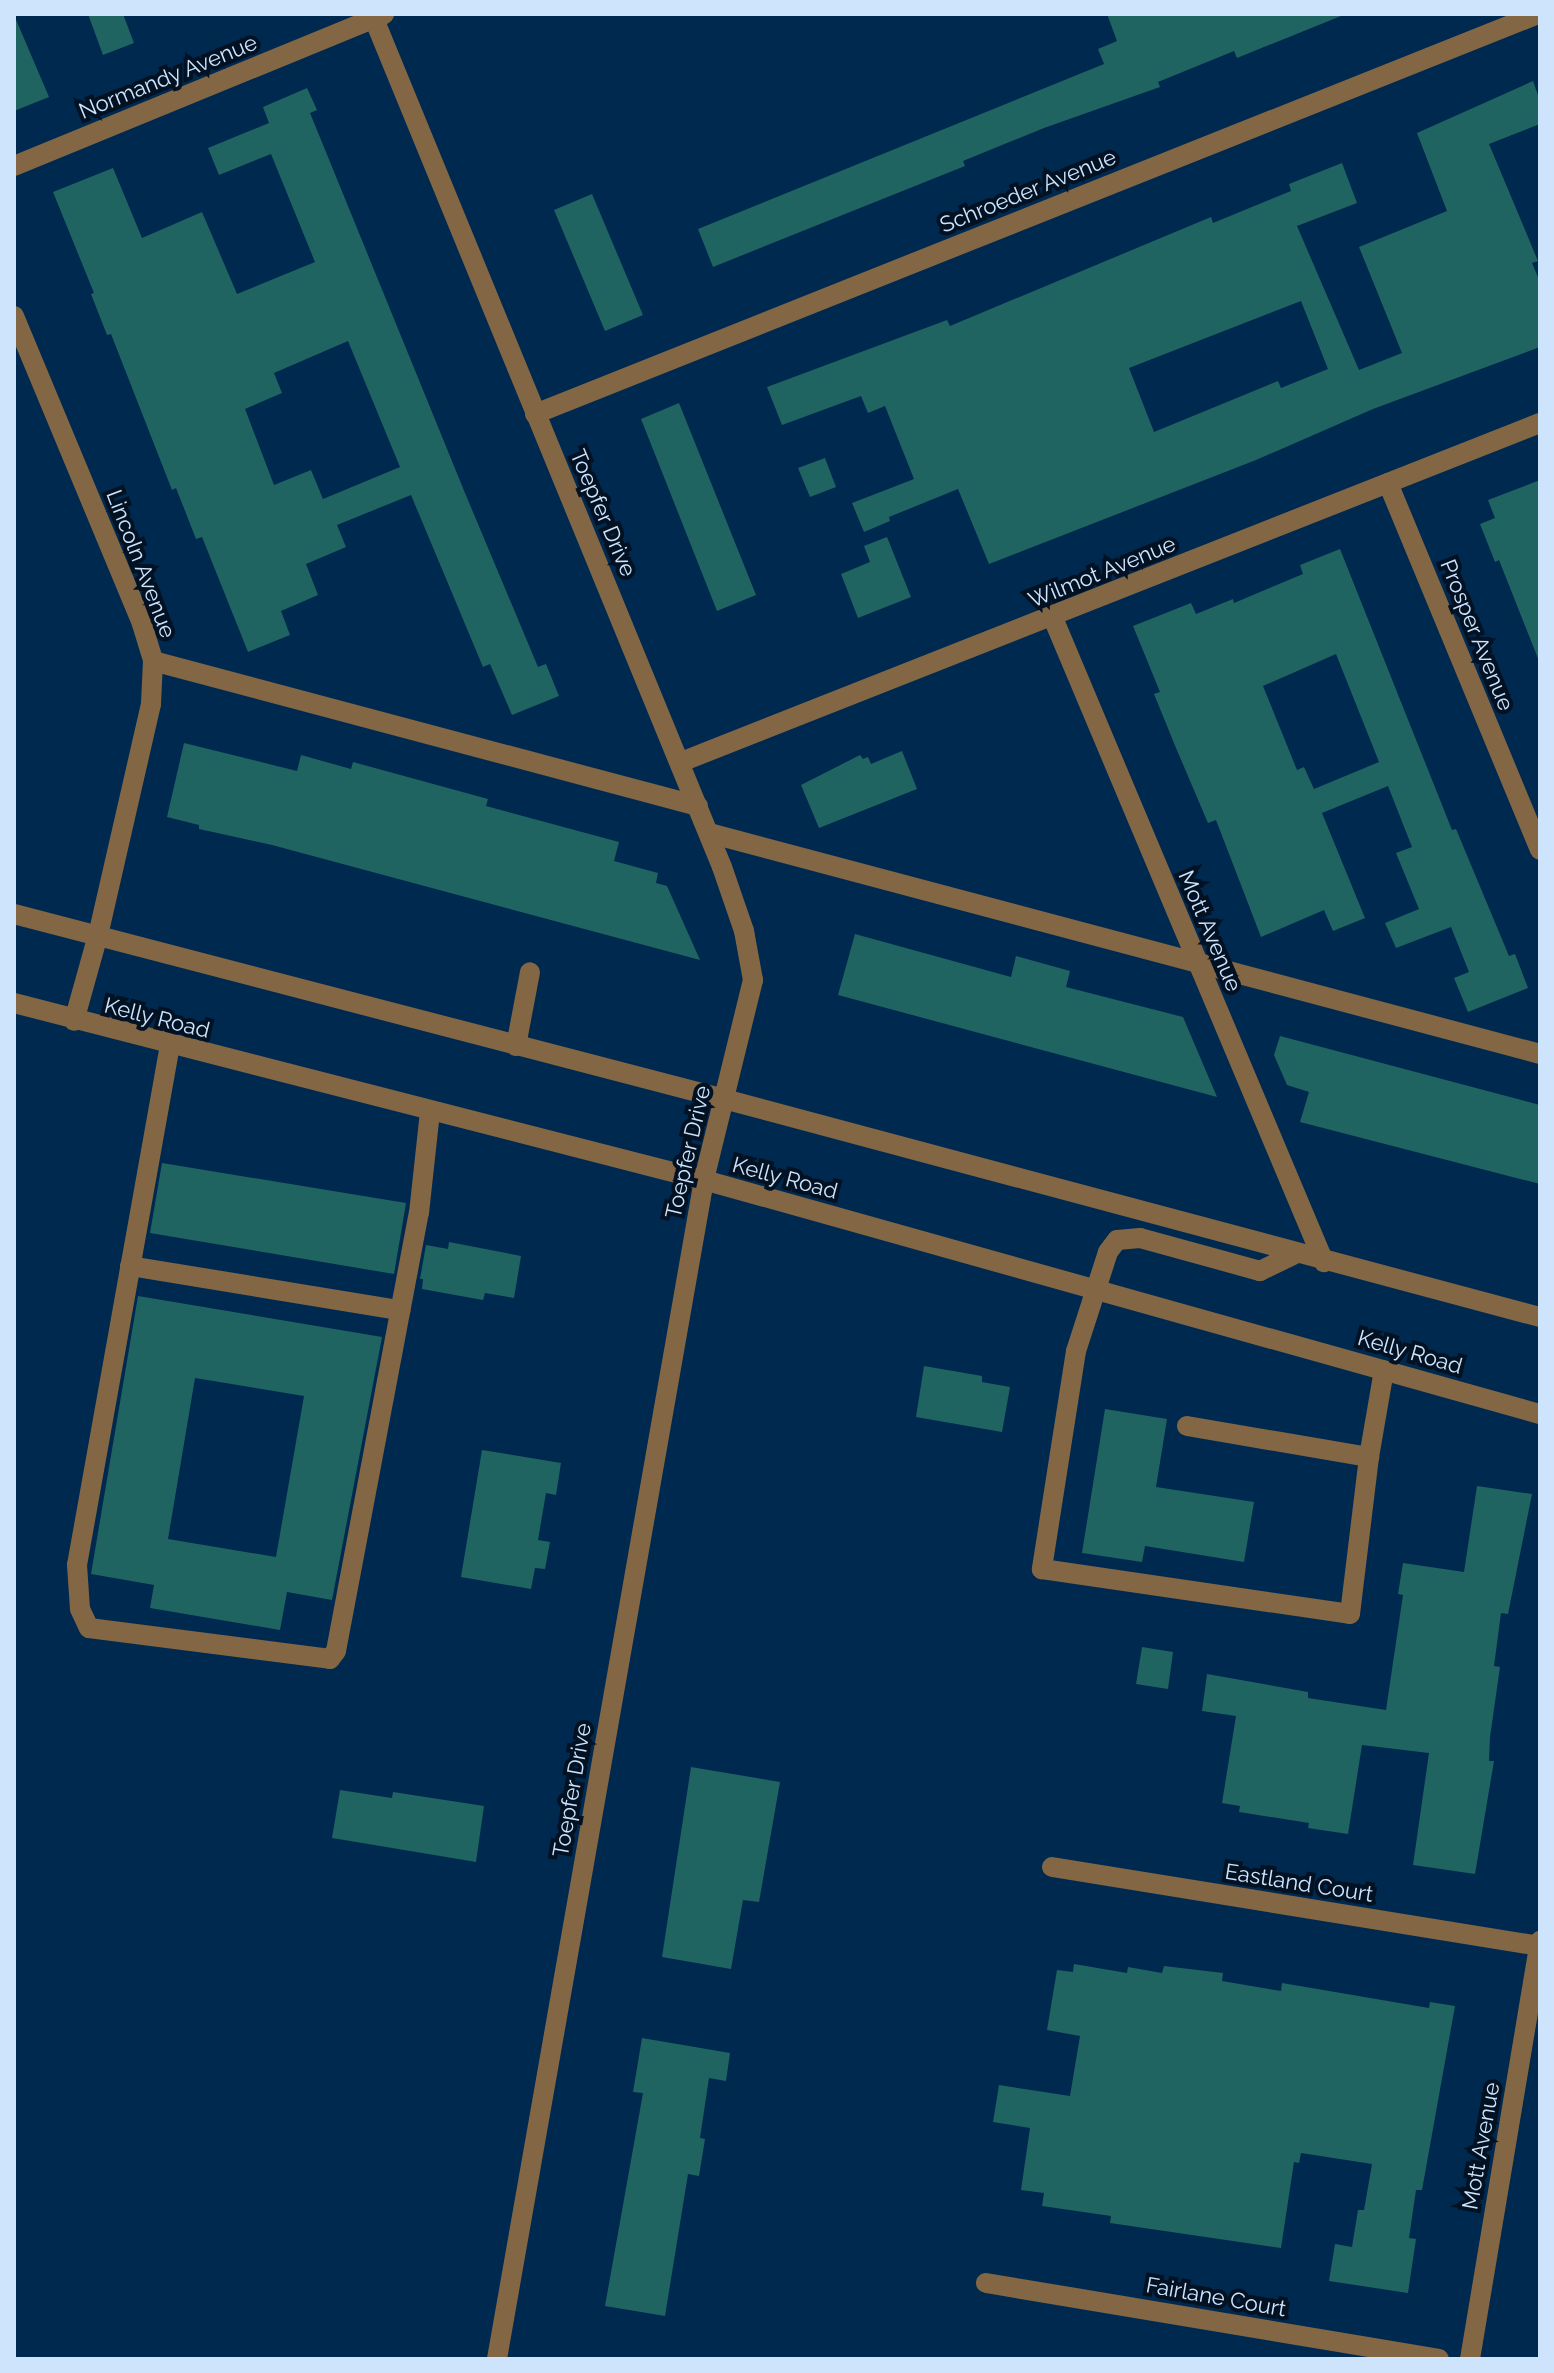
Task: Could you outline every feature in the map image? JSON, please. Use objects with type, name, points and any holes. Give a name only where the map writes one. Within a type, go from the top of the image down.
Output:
[{"type":"street","name":"Schroeder Avenue","points":[[535,414],[1538,14]]},
{"type":"street","name":"Toepfer Drive","points":[[377,15],[535,414],[709,833],[744,931],[753,980],[704,1180],[497,2359]]},
{"type":"street","name":"Normandy Avenue","points":[[14,166],[377,15]]},
{"type":"street","name":"Lincoln Avenue","points":[[14,316],[142,624],[153,661],[151,704],[98,935],[74,1021]]},
{"type":"street","name":"Wilmot Avenue","points":[[681,762],[1053,618],[1540,423]]},
{"type":"street","name":"Prosper Avenue","points":[[1388,483],[1540,850]]},
{"type":"street","name":"Mott Avenue","points":[[1053,618],[1324,1262]]},
{"type":"street","points":[[153,661],[698,806]]},
{"type":"street","points":[[709,833],[1540,1054]]},
{"type":"street","points":[[14,914],[724,1099],[1324,1262],[1540,1317]]},
{"type":"street","points":[[516,1046],[530,972]]},
{"type":"street","name":"Kelly Road","points":[[14,1003],[74,1021],[704,1180],[1540,1414]]},
{"type":"street","points":[[170,1045],[77,1565],[80,1609],[89,1628],[330,1659],[336,1651],[419,1213],[430,1111]]},
{"type":"street","points":[[1295,1254],[1260,1271],[1127,1237],[1117,1240],[1108,1252],[1076,1351],[1042,1569],[1350,1614],[1369,1457],[1384,1370]]},
{"type":"street","points":[[130,1266],[400,1310]]},
{"type":"street","points":[[1187,1426],[1369,1457]]},
{"type":"street","name":"Eastland Court","points":[[1052,1867],[1540,1943]]},
{"type":"street","name":"Mott Avenue","points":[[1470,2359],[1540,1943]]},
{"type":"street","name":"Fairlane Court","points":[[986,2283],[1439,2359]]},
{"type":"building","points":[[88,14],[123,14],[134,43],[103,55]]},
{"type":"building","points":[[1107,14],[1341,16],[1237,58],[1234,51],[1158,82],[1160,87],[1044,128],[963,161],[965,166],[713,267],[698,229],[1104,64],[1098,49],[1117,41]]},
{"type":"building","points":[[14,15],[49,97],[14,111]]},
{"type":"building","points":[[1533,81],[1540,101],[1540,124],[1489,144],[1538,261],[1532,263],[1540,282],[1540,347],[1373,409],[1256,460],[989,564],[958,489],[889,517],[890,521],[864,532],[852,503],[914,479],[885,406],[868,413],[861,396],[782,425],[767,387],[947,320],[950,326],[1211,217],[1213,223],[1291,191],[1289,184],[1342,163],[1357,203],[1297,226],[1359,370],[1402,353],[1359,247],[1447,211],[1417,133]],"holes":[[[1301,301],[1328,369],[1281,388],[1278,381],[1154,432],[1129,368]]]},
{"type":"building","points":[[307,88],[317,110],[310,113],[465,493],[538,667],[546,664],[559,696],[512,715],[490,664],[483,667],[411,495],[337,525],[346,547],[306,564],[318,595],[281,611],[290,635],[248,652],[202,537],[196,539],[176,488],[172,490],[111,334],[107,335],[91,294],[94,293],[53,192],[113,168],[142,238],[202,212],[237,294],[315,262],[271,154],[219,175],[208,148],[269,123],[263,107]],"holes":[[[348,341],[400,467],[323,499],[311,470],[274,485],[245,409],[282,393],[274,373]]]},
{"type":"building","points":[[592,194],[643,315],[605,331],[554,210]]},
{"type":"building","points":[[679,403],[756,595],[717,611],[641,419]]},
{"type":"building","points":[[825,458],[836,487],[810,497],[798,468]]},
{"type":"building","points":[[1540,480],[1539,661],[1499,560],[1495,562],[1480,524],[1495,518],[1488,500]]},
{"type":"building","points":[[887,537],[911,597],[858,618],[841,574],[870,562],[864,546]]},
{"type":"building","points":[[1340,549],[1452,830],[1456,829],[1509,956],[1515,954],[1528,988],[1468,1012],[1454,978],[1469,972],[1451,927],[1396,948],[1385,923],[1419,909],[1396,853],[1412,847],[1388,786],[1322,813],[1365,918],[1333,931],[1324,910],[1261,937],[1216,820],[1208,823],[1176,748],[1154,694],[1160,692],[1133,626],[1191,603],[1196,614],[1233,599],[1234,603],[1303,574],[1300,565]],"holes":[[[1336,654],[1379,762],[1314,789],[1304,767],[1297,770],[1263,686]]]},
{"type":"building","points":[[184,743],[297,771],[301,755],[351,769],[353,762],[488,799],[486,806],[619,842],[614,861],[658,873],[656,883],[667,886],[700,960],[272,845],[199,829],[199,825],[167,817]]},
{"type":"building","points":[[902,751],[917,789],[819,828],[801,785],[860,755],[863,759],[868,757],[871,764]]},
{"type":"building","points":[[855,934],[1011,977],[1016,956],[1070,971],[1066,987],[1183,1017],[1217,1097],[838,995]]},
{"type":"building","points":[[1280,1036],[1540,1105],[1540,1184],[1300,1122],[1309,1092],[1287,1085],[1274,1055]]},
{"type":"building","points":[[162,1163],[406,1203],[394,1274],[150,1233]]},
{"type":"building","points":[[449,1242],[521,1256],[514,1298],[485,1293],[483,1300],[422,1289],[423,1279],[420,1279],[426,1245],[448,1249]]},
{"type":"building","points":[[138,1296],[382,1337],[332,1600],[287,1592],[280,1630],[150,1608],[154,1585],[91,1574]],"holes":[[[195,1378],[304,1396],[276,1557],[168,1539]]]},
{"type":"building","points":[[924,1366],[982,1376],[982,1382],[1010,1387],[1002,1432],[916,1417]]},
{"type":"building","points":[[1105,1409],[1167,1419],[1156,1487],[1254,1502],[1244,1562],[1145,1546],[1142,1562],[1082,1553]]},
{"type":"building","points":[[482,1450],[561,1463],[556,1495],[546,1493],[538,1540],[550,1542],[545,1569],[535,1568],[531,1589],[461,1577]]},
{"type":"building","points":[[1477,1486],[1532,1494],[1508,1614],[1501,1613],[1494,1666],[1500,1667],[1490,1737],[1489,1761],[1494,1761],[1475,1874],[1413,1865],[1429,1753],[1362,1745],[1348,1834],[1308,1828],[1309,1823],[1239,1812],[1240,1806],[1222,1803],[1236,1716],[1202,1711],[1207,1674],[1308,1692],[1308,1698],[1386,1710],[1403,1595],[1398,1594],[1403,1563],[1464,1572]]},
{"type":"building","points":[[1142,1647],[1173,1652],[1168,1689],[1136,1684]]},
{"type":"building","points":[[691,1767],[780,1782],[759,1902],[743,1900],[731,1969],[662,1957]]},
{"type":"building","points":[[340,1790],[392,1798],[393,1792],[484,1806],[476,1862],[332,1838]]},
{"type":"building","points":[[1074,1964],[1127,1973],[1128,1967],[1162,1973],[1164,1966],[1223,1973],[1222,1981],[1281,1991],[1282,1983],[1429,2008],[1430,2002],[1455,2006],[1422,2190],[1416,2190],[1409,2238],[1416,2239],[1408,2293],[1329,2281],[1335,2244],[1352,2247],[1358,2210],[1364,2210],[1372,2164],[1301,2153],[1299,2163],[1294,2162],[1281,2248],[1110,2223],[1111,2216],[1042,2206],[1044,2193],[1021,2190],[1030,2128],[993,2122],[999,2085],[1070,2096],[1080,2036],[1047,2030],[1057,1970],[1073,1972]]},
{"type":"building","points":[[642,2038],[730,2053],[726,2081],[709,2078],[700,2138],[705,2139],[699,2176],[688,2174],[665,2316],[605,2306],[643,2093],[633,2092]]}]
